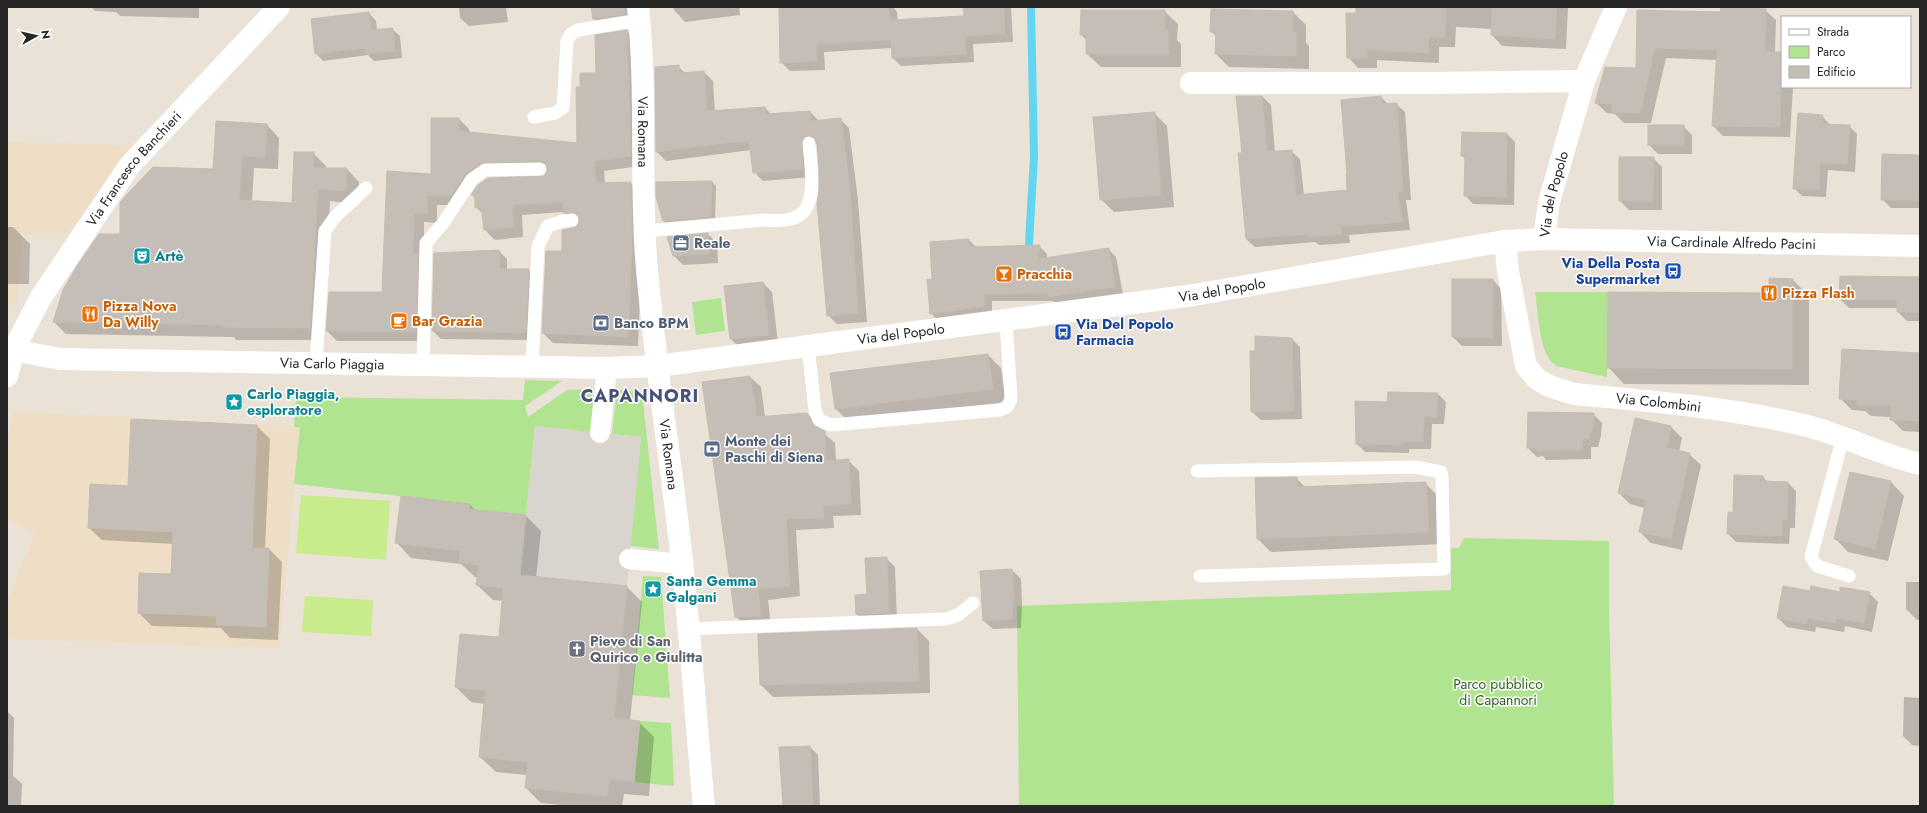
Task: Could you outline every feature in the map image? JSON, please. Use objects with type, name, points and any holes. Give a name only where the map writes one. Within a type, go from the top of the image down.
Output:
[{"type":"street","name":"Via Francesco Banchieri","points":[[7,376],[10,349],[41,297],[130,165],[279,7]]},
{"type":"street","name":"Via del Popolo","points":[[657,366],[1006,321],[1248,287],[1505,241],[1544,239],[1549,202],[1584,81],[1616,7]]},
{"type":"street","name":"Via Romana","points":[[639,14],[645,231],[657,366],[682,564],[704,806]]},
{"type":"street","points":[[1191,83],[1429,84],[1584,81]]},
{"type":"street","name":"Via Cardinale Alfredo Pacini","points":[[1544,239],[1920,246]]},
{"type":"street","name":"Via Colombini","points":[[1505,241],[1508,271],[1526,366],[1537,379],[1549,386],[1574,394],[1737,412],[1801,424],[1843,436],[1900,460],[1920,464]]},
{"type":"street","name":"Via Carlo Piaggia","points":[[10,349],[60,359],[607,368],[657,366]]},
{"type":"street","points":[[600,433],[607,368]]},
{"type":"street","points":[[629,559],[682,564]]},
{"type":"lane","points":[[534,117],[555,113],[563,108],[567,41],[571,34],[578,30],[639,14]]},
{"type":"lane","points":[[645,231],[765,220],[782,221],[801,215],[810,201],[809,143]]},
{"type":"lane","points":[[423,365],[426,243],[444,222],[472,179],[485,170],[540,169]]},
{"type":"lane","points":[[316,363],[325,231],[335,217],[366,188]]},
{"type":"lane","points":[[532,367],[538,246],[548,226],[563,221],[572,220]]},
{"type":"lane","points":[[808,346],[815,410],[819,420],[831,425],[1000,410],[1006,407],[1011,399],[1006,321]]},
{"type":"lane","points":[[1843,436],[1811,557],[1817,566],[1849,576]]},
{"type":"lane","points":[[1197,471],[1415,467],[1441,472],[1442,477],[1444,569],[1200,576]]},
{"type":"lane","points":[[688,629],[946,619],[958,615],[973,603]]},
{"type":"shaded area","points":[[7,141],[139,146],[66,234],[22,234],[18,301],[13,306],[7,306]]},
{"type":"shaded area","points":[[14,411],[300,427],[279,648],[7,639],[7,601],[35,534],[7,518],[7,444]]},
{"type":"shaded area","points":[[535,426],[641,437],[627,586],[541,578],[519,590]]},
{"type":"green space","points":[[1535,292],[1608,292],[1607,377],[1556,366],[1550,360],[1542,343]]},
{"type":"green space","points":[[721,298],[725,331],[696,335],[692,302]]},
{"type":"green space","points":[[525,380],[562,381],[525,406],[528,417],[567,390],[595,389],[590,432],[535,426],[526,515],[469,509],[470,504],[294,484],[300,427],[294,427],[296,397],[523,400]]},
{"type":"green space","points":[[617,390],[642,392],[659,549],[630,546],[641,437],[612,434]]},
{"type":"green space","points":[[301,495],[390,501],[386,560],[296,553]]},
{"type":"green space","name":"Parco pubblico di Capannori","points":[[1464,538],[1609,541],[1609,609],[1614,806],[1019,806],[1017,606],[1451,590],[1451,548],[1459,548]]},
{"type":"green space","points":[[643,576],[661,577],[670,698],[632,695]]},
{"type":"green space","points":[[305,596],[373,600],[371,636],[302,632]]},
{"type":"green space","points":[[640,721],[671,723],[674,786],[634,782]]},
{"type":"building","points":[[591,7],[624,7],[625,14],[593,19]]},
{"type":"building","points":[[779,7],[889,7],[890,20],[964,16],[963,7],[1004,7],[1005,34],[965,36],[966,54],[892,58],[891,40],[816,44],[817,61],[780,63]]},
{"type":"building","points":[[1356,7],[1446,7],[1445,37],[1429,37],[1428,53],[1367,50],[1367,58],[1347,58],[1346,13],[1356,13]]},
{"type":"building","points":[[1492,7],[1557,7],[1555,39],[1491,35]]},
{"type":"building","points":[[1721,7],[1766,9],[1765,52],[1781,52],[1780,127],[1712,126],[1717,50],[1655,48],[1640,113],[1612,112],[1612,104],[1595,103],[1605,67],[1636,68],[1637,10],[1720,12]]},
{"type":"building","points":[[1211,9],[1293,11],[1293,32],[1296,32],[1296,56],[1215,54],[1216,32],[1210,32]]},
{"type":"building","points":[[1081,10],[1165,10],[1165,30],[1168,30],[1169,54],[1086,54],[1086,35],[1080,35]]},
{"type":"building","points":[[369,12],[371,30],[393,28],[395,51],[366,54],[365,48],[315,54],[311,19]]},
{"type":"building","points":[[627,30],[631,156],[594,161],[596,183],[631,182],[632,241],[628,337],[542,333],[546,251],[562,251],[562,230],[576,227],[580,219],[576,213],[563,213],[563,202],[512,205],[514,227],[484,230],[481,207],[475,208],[475,195],[471,195],[478,185],[488,178],[544,176],[548,168],[544,162],[540,161],[481,163],[465,174],[452,195],[427,195],[427,213],[414,213],[413,254],[418,254],[416,332],[326,331],[329,292],[382,292],[387,171],[431,174],[431,118],[459,118],[459,131],[577,143],[576,87],[580,87],[580,73],[596,73],[595,35]]},
{"type":"building","points":[[679,65],[680,73],[704,71],[707,111],[765,107],[766,114],[810,111],[811,121],[841,118],[850,190],[858,313],[827,316],[817,204],[819,191],[819,170],[817,142],[813,136],[808,135],[802,140],[803,169],[753,173],[749,141],[656,152],[655,67]]},
{"type":"building","points":[[1236,96],[1262,96],[1267,152],[1292,150],[1296,195],[1347,190],[1341,100],[1381,96],[1382,104],[1397,103],[1403,191],[1398,192],[1402,222],[1341,227],[1342,234],[1309,237],[1309,234],[1246,239],[1238,153],[1242,153]]},
{"type":"building","points":[[1155,112],[1161,195],[1100,200],[1093,117]]},
{"type":"building","points":[[1798,113],[1823,115],[1822,124],[1850,125],[1847,164],[1820,163],[1819,189],[1793,189]]},
{"type":"building","points":[[216,121],[267,124],[265,157],[242,156],[239,200],[292,203],[294,152],[314,152],[313,168],[347,168],[345,191],[318,189],[310,328],[53,322],[63,290],[77,266],[99,234],[120,234],[120,202],[153,167],[213,169]]},
{"type":"building","points":[[1648,125],[1684,125],[1684,145],[1648,145]]},
{"type":"building","points":[[1462,132],[1507,133],[1506,197],[1464,196],[1465,156],[1461,156]]},
{"type":"building","points":[[1882,154],[1920,155],[1920,200],[1881,200]]},
{"type":"building","points":[[1619,157],[1654,157],[1653,201],[1619,201]]},
{"type":"building","points":[[712,181],[711,217],[663,221],[656,197],[656,182]]},
{"type":"building","points":[[708,233],[710,254],[673,256],[667,237]]},
{"type":"building","points":[[969,239],[969,247],[1040,245],[1038,259],[1109,248],[1115,287],[1048,297],[1048,293],[984,294],[985,306],[930,314],[927,279],[932,280],[930,242]]},
{"type":"building","points":[[499,250],[500,269],[529,269],[526,333],[432,331],[434,253]]},
{"type":"building","points":[[1840,276],[1920,277],[1920,313],[1897,312],[1897,300],[1839,299]]},
{"type":"building","points":[[1769,278],[1793,279],[1792,369],[1607,368],[1608,292],[1769,293]]},
{"type":"building","points":[[1452,279],[1493,279],[1493,338],[1452,337]]},
{"type":"building","points":[[763,282],[769,335],[730,339],[724,286]]},
{"type":"building","points":[[1255,336],[1292,338],[1294,411],[1251,412],[1250,351],[1255,351]]},
{"type":"building","points":[[1842,349],[1920,353],[1920,421],[1890,420],[1891,405],[1857,405],[1858,400],[1839,399]]},
{"type":"building","points":[[988,354],[993,389],[835,409],[830,373]]},
{"type":"building","points":[[750,376],[757,417],[807,413],[813,425],[825,431],[826,461],[849,459],[851,504],[823,506],[824,518],[786,519],[790,586],[758,589],[761,616],[735,617],[702,382]]},
{"type":"building","points":[[1388,392],[1438,393],[1437,417],[1424,416],[1423,442],[1401,441],[1401,445],[1356,444],[1355,401],[1387,402]]},
{"type":"building","points":[[1528,412],[1594,413],[1593,427],[1589,439],[1583,439],[1582,450],[1537,451],[1537,448],[1527,448]]},
{"type":"building","points":[[1635,418],[1671,426],[1667,448],[1690,453],[1671,539],[1639,532],[1646,500],[1618,493]]},
{"type":"building","points":[[131,419],[257,425],[252,548],[269,548],[266,627],[216,625],[216,616],[138,613],[139,573],[171,574],[173,532],[88,528],[90,484],[128,486]]},
{"type":"building","points":[[1850,472],[1891,481],[1875,549],[1834,539]]},
{"type":"building","points":[[1734,475],[1763,476],[1763,481],[1788,482],[1787,520],[1782,520],[1782,536],[1727,534],[1728,512],[1733,513]]},
{"type":"building","points":[[1297,477],[1297,487],[1426,482],[1429,532],[1257,539],[1255,478]]},
{"type":"building","points":[[401,496],[470,504],[469,509],[526,515],[520,575],[627,586],[614,718],[640,721],[634,782],[609,779],[607,796],[525,788],[528,762],[479,757],[485,691],[455,687],[460,634],[499,637],[503,588],[476,585],[479,565],[459,562],[460,551],[395,543]]},
{"type":"building","points":[[887,557],[889,613],[856,614],[855,595],[867,594],[865,558]]},
{"type":"building","points":[[1012,569],[1014,595],[1012,619],[983,621],[980,571]]},
{"type":"building","points":[[1783,586],[1810,591],[1811,586],[1840,592],[1840,587],[1870,592],[1864,623],[1836,618],[1835,623],[1808,618],[1807,624],[1777,618]]},
{"type":"building","points":[[917,628],[919,681],[760,685],[758,634]]},
{"type":"building","points":[[810,746],[813,806],[783,806],[779,747]]},
{"type":"waterway","points":[[1029,243],[1034,157],[1031,7]]},
{"type":"place","name":"Reale","points":[[681,243]]},
{"type":"place","name":"Artè","points":[[142,256]]},
{"type":"place","name":"Via Della Posta Supermarket","points":[[1673,271]]},
{"type":"place","name":"Pracchia","points":[[1004,274]]},
{"type":"place","name":"Pizza Flash","points":[[1769,293]]},
{"type":"place","name":"Pizza Nova Da Willy","points":[[90,314]]},
{"type":"place","name":"Bar Grazia","points":[[399,321]]},
{"type":"place","name":"Banco BPM","points":[[601,323]]},
{"type":"place","name":"Via Del Popolo Farmacia","points":[[1063,332]]},
{"type":"place","name":"Carlo Piaggia, esploratore","points":[[234,402]]},
{"type":"place","name":"Monte dei Paschi di Siena","points":[[712,449]]},
{"type":"place","name":"Santa Gemma Galgani","points":[[653,589]]},
{"type":"place","name":"Pieve di San Quirico e Giulitta","points":[[577,649]]},
{"type":"district","name":"CAPANNORI","points":[[640,396]]}]
